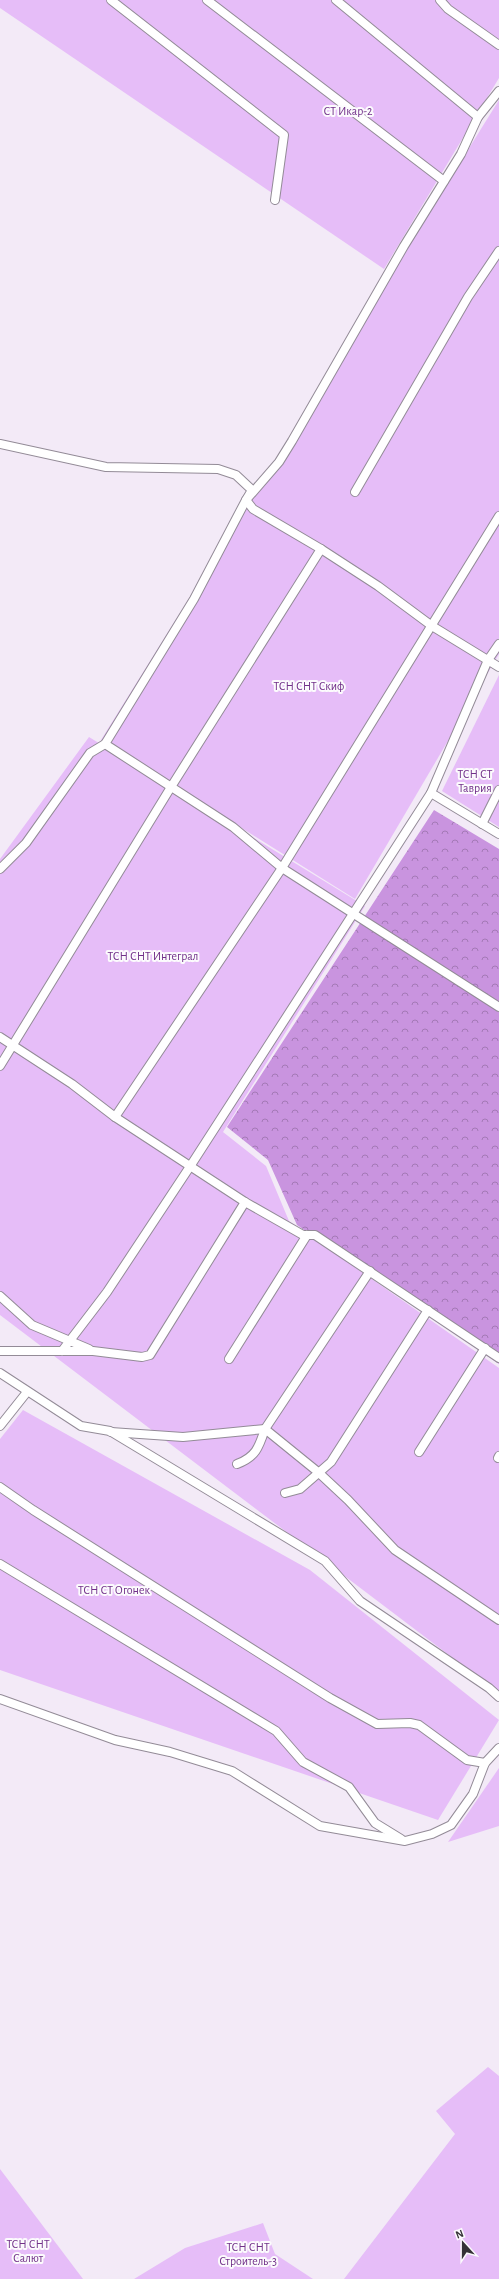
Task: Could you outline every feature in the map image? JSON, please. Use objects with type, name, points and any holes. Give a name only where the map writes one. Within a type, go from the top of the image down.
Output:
[{"type":"street","points":[[112,0],[284,134],[275,200]]},
{"type":"street","points":[[207,0],[444,181]]},
{"type":"street","points":[[336,0],[478,116]]},
{"type":"street","points":[[440,0],[448,9],[499,45]]},
{"type":"street","points":[[246,500],[279,462],[292,442],[461,154],[478,116],[499,91]]},
{"type":"street","points":[[355,492],[468,297],[499,251]]},
{"type":"street","points":[[0,444],[106,467],[218,469],[236,475],[252,490],[194,599],[105,744],[90,753],[26,843],[0,869]]},
{"type":"street","points":[[246,500],[253,509],[378,586],[432,626],[499,667]]},
{"type":"street","points":[[115,1117],[282,868],[499,516]]},
{"type":"street","points":[[0,1066],[171,787],[321,550]]},
{"type":"street","points":[[62,1351],[107,1292],[191,1165],[352,912],[432,793],[488,660],[499,644]]},
{"type":"street","points":[[105,744],[233,827],[282,868],[499,1007]]},
{"type":"street","points":[[482,824],[499,790]]},
{"type":"street","points":[[432,793],[499,834]]},
{"type":"street","points":[[0,1037],[72,1084],[115,1117],[191,1165],[245,1202],[303,1235],[315,1235],[499,1358]]},
{"type":"street","points":[[0,1351],[93,1351],[142,1357],[153,1352],[245,1202]]},
{"type":"street","points":[[229,1359],[307,1235]]},
{"type":"street","points":[[237,1464],[250,1459],[260,1445],[265,1429],[370,1271]]},
{"type":"street","points":[[0,1296],[32,1325],[93,1351]]},
{"type":"street","points":[[286,1493],[300,1489],[331,1462],[428,1310]]},
{"type":"street","points":[[419,1452],[485,1348]]},
{"type":"street","points":[[0,1373],[26,1392],[81,1426],[110,1431],[184,1437],[265,1429],[318,1472],[394,1550],[499,1620]]},
{"type":"street","points":[[0,1426],[26,1392]]},
{"type":"street","points":[[110,1431],[325,1561],[360,1601],[490,1688],[499,1697]]},
{"type":"street","points":[[0,1487],[33,1510],[330,1698],[377,1724],[405,1722],[419,1725],[467,1760],[485,1763]]},
{"type":"street","points":[[0,1564],[276,1731],[303,1762],[350,1787],[375,1823],[405,1841]]},
{"type":"street","points":[[0,1699],[115,1740],[170,1752],[232,1771],[320,1826],[405,1841],[432,1834],[451,1825],[473,1794],[485,1763],[499,1748]]},
{"type":"green space","name":"СТ Икар-2","points":[[0,0],[499,0],[499,78],[384,269],[0,8]]},
{"type":"green space","name":"ТСН СНТ Скиф","points":[[499,100],[499,654],[355,899],[101,740]]},
{"type":"green space","name":"ТСН СТ Таврия","points":[[499,675],[499,827],[442,791]]},
{"type":"green space","name":"ТСН СНТ Интеграл","points":[[89,737],[365,906],[223,1132],[266,1166],[289,1221],[499,1368],[499,1693],[0,1315],[0,859]]},
{"type":"green space","points":[[434,810],[499,849],[499,1364],[297,1225],[268,1160],[227,1127]]},
{"type":"green space","name":"ТСН СТ Огонек","points":[[23,1410],[310,1570],[499,1720],[438,1820],[0,1670],[0,1439]]},
{"type":"green space","points":[[499,1768],[499,1826],[448,1842]]},
{"type":"green space","points":[[488,2067],[499,2076],[499,2279],[344,2279],[455,2134],[436,2111]]},
{"type":"green space","name":"ТСН СНТ Салют","points":[[0,2169],[83,2279],[0,2279]]},
{"type":"green space","name":"ТСН СНТ Строитель-3","points":[[263,2223],[275,2254],[313,2279],[134,2279],[185,2248]]}]
